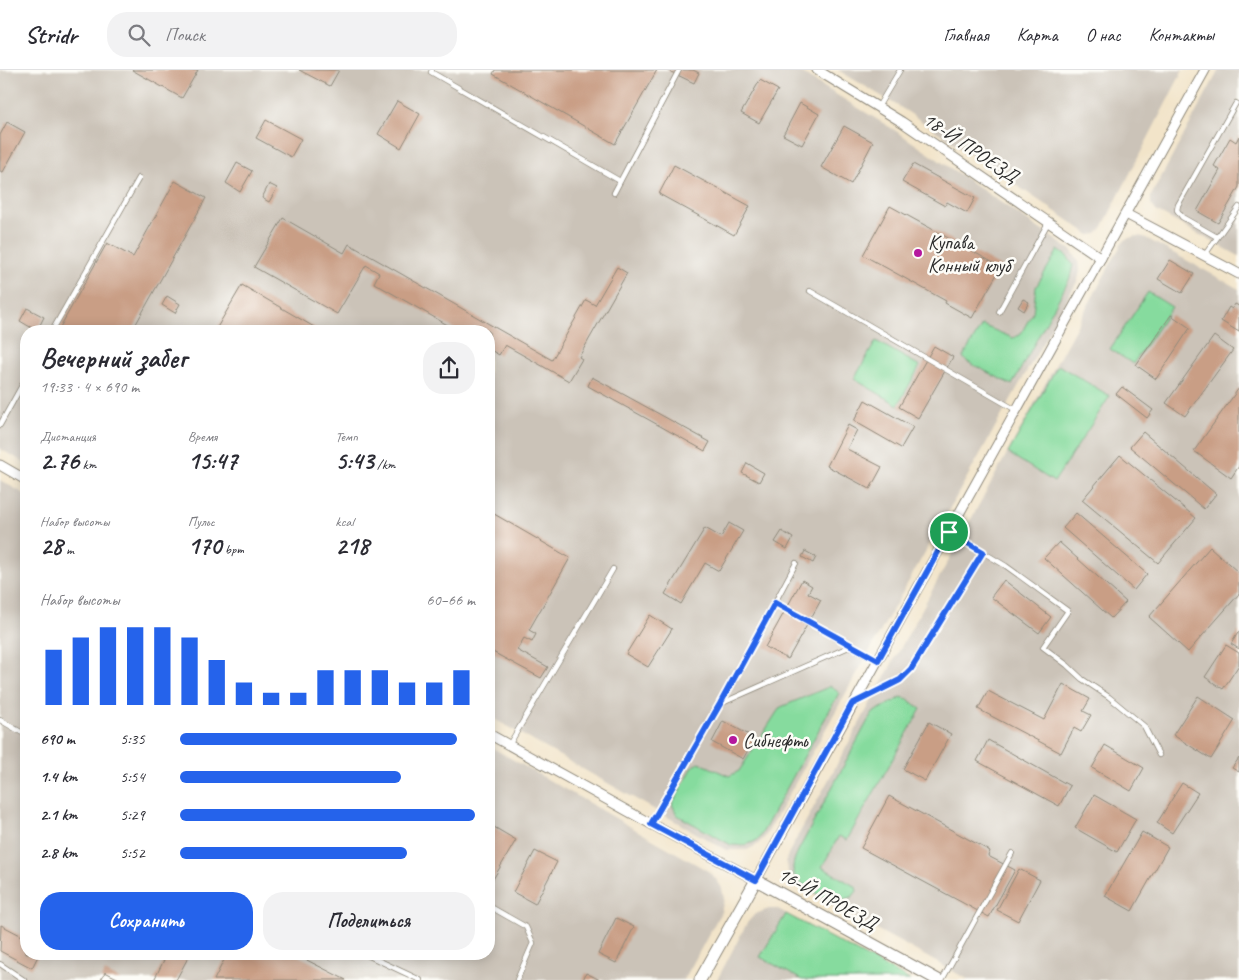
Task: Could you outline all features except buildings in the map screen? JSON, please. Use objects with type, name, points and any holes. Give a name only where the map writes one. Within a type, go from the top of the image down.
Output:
[{"type":"street","name":"18-Й ПРОЕЗД","points":[[817,70],[917,132],[1101,258]]},
{"type":"street","points":[[700,980],[1205,70]]},
{"type":"street","points":[[1126,214],[1239,274]]},
{"type":"street","points":[[0,465],[20,477]]},
{"type":"street","name":"16-Й ПРОЕЗД","points":[[495,737],[940,980]]},
{"type":"lane","points":[[432,70],[431,72],[620,180]]},
{"type":"lane","points":[[614,193],[679,70]]},
{"type":"lane","points":[[878,107],[900,70]]},
{"type":"lane","points":[[1217,237],[1182,217],[1177,210],[1178,205],[1236,103]]},
{"type":"lane","points":[[55,325],[139,178]]},
{"type":"lane","points":[[1204,256],[1239,207]]},
{"type":"lane","points":[[999,312],[1050,222]]},
{"type":"lane","points":[[810,291],[1018,410]]},
{"type":"lane","points":[[0,424],[20,389]]},
{"type":"lane","points":[[949,532],[1006,566],[1068,611],[1043,647],[1144,726],[1159,755]]},
{"type":"lane","points":[[852,704],[900,680],[911,669],[983,552]]},
{"type":"lane","points":[[651,824],[720,704],[796,564]]},
{"type":"lane","points":[[509,745],[613,569]]},
{"type":"lane","points":[[775,603],[878,660]]},
{"type":"lane","points":[[720,704],[851,646]]},
{"type":"lane","points":[[0,720],[20,732]]},
{"type":"lane","points":[[940,980],[1012,853]]},
{"type":"lane","points":[[495,909],[526,927],[533,943],[517,980]]},
{"type":"lane","points":[[378,960],[420,980]]},
{"type":"lane","points":[[0,964],[24,980]]},
{"type":"shaded area","points":[[0,70],[796,70],[896,131],[1072,251],[1079,262],[1078,280],[765,837],[757,845],[747,850],[726,850],[495,719],[495,325],[20,325],[20,460],[0,449]]},
{"type":"shaded area","points":[[838,70],[1183,70],[1102,228],[1097,234],[1090,235],[908,112]]},
{"type":"shaded area","points":[[1219,70],[1239,70],[1239,256],[1156,211],[1151,204],[1151,196]]},
{"type":"shaded area","points":[[1136,236],[1144,237],[1239,289],[1239,980],[969,980],[803,889],[789,876],[786,862],[788,854],[1121,245],[1126,239]]},
{"type":"shaded area","points":[[0,480],[20,492],[20,960],[495,960],[495,749],[708,871],[722,888],[724,899],[721,912],[684,980],[0,980]]},
{"type":"shaded area","points":[[769,909],[778,909],[910,980],[717,980],[747,923],[755,914]]},
{"type":"green space","points":[[1058,250],[1068,257],[1073,265],[1070,278],[1012,385],[966,361],[963,357],[982,325],[1013,338],[1020,335],[1033,312],[1036,287]]},
{"type":"green space","points":[[1148,292],[1172,307],[1133,364],[1110,349]]},
{"type":"green space","points":[[876,341],[920,366],[898,405],[854,379]]},
{"type":"green space","points":[[1058,365],[1110,396],[1054,482],[1008,453]]},
{"type":"green space","points":[[831,686],[839,693],[759,839],[745,845],[731,845],[677,815],[672,804],[694,765],[700,763],[729,776],[739,771],[781,707]]},
{"type":"green space","points":[[902,697],[921,709],[847,840],[839,836],[822,867],[856,887],[857,891],[852,897],[833,901],[811,890],[796,878],[793,868],[795,859],[872,713]]},
{"type":"green space","points":[[786,914],[910,980],[802,980],[760,957]]},
{"type":"place","name":"Купава Конный клуб","points":[[918,253]]},
{"type":"place","name":"Сибнефть","points":[[733,740]]},
{"type":"route","points":[[949,532],[983,552],[911,669],[900,680],[852,704],[756,880],[651,824],[775,603],[878,660],[949,532]]}]
